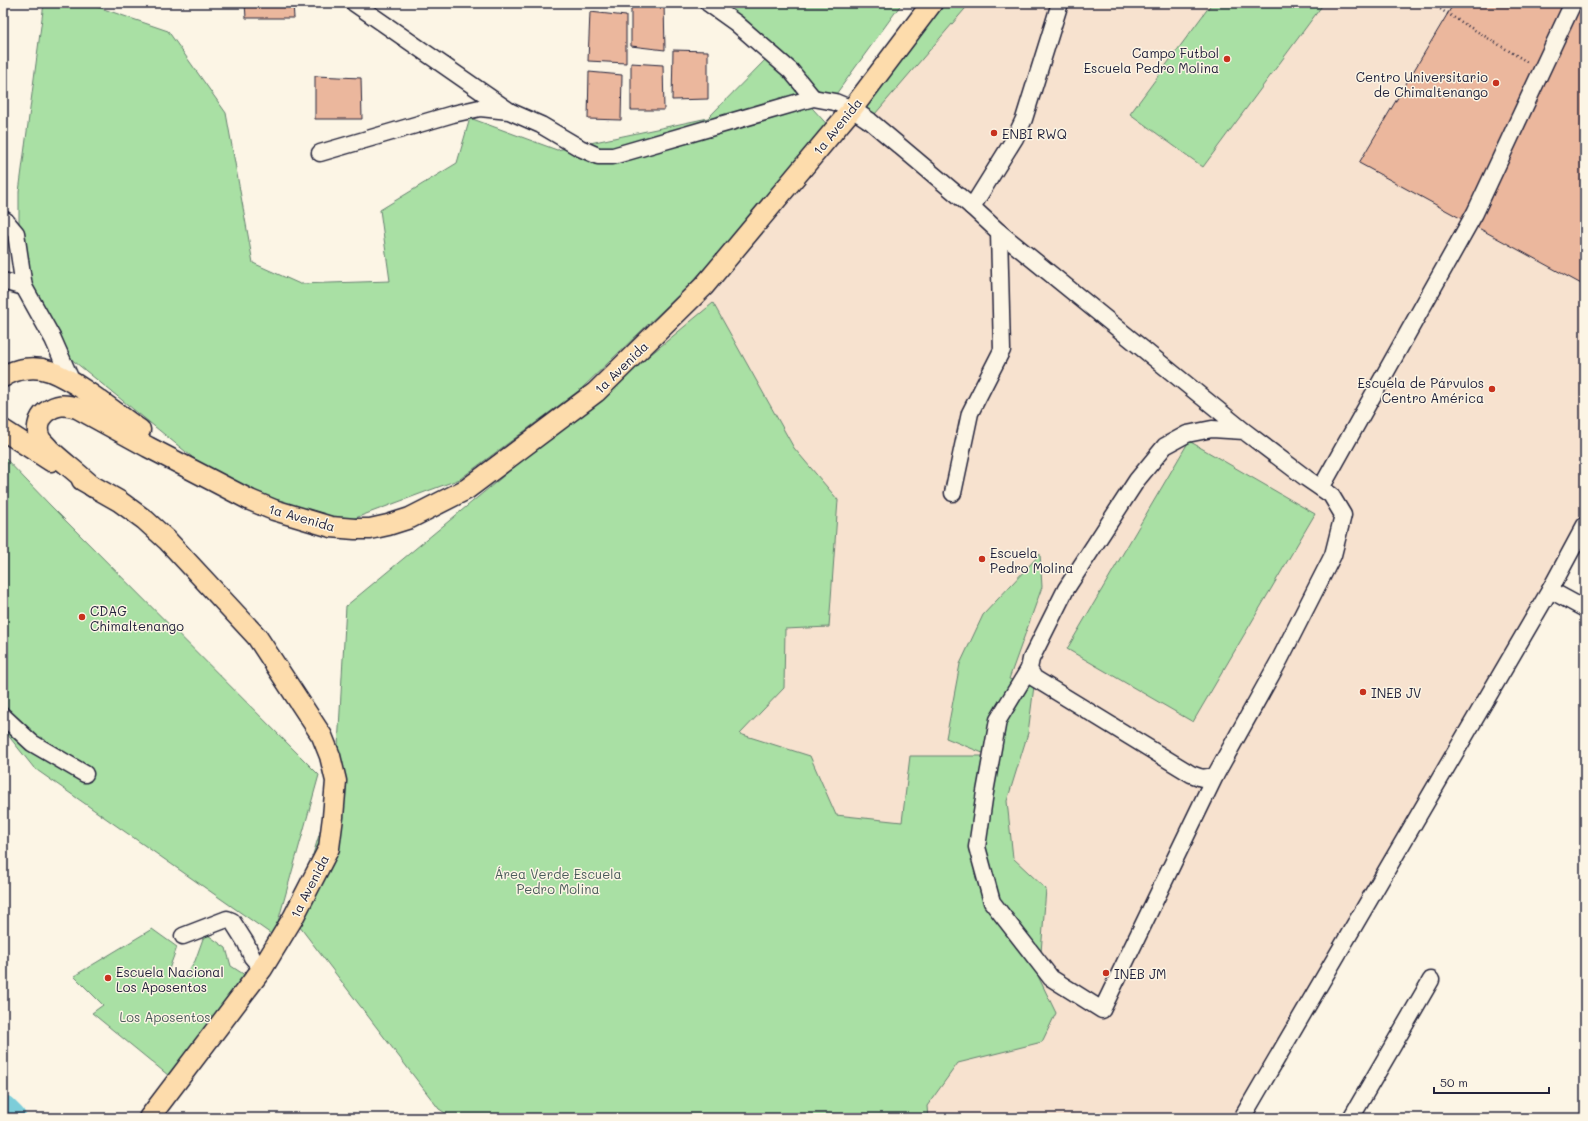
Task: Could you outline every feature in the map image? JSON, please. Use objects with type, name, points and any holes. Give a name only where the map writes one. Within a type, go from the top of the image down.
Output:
[{"type":"main road","name":"1a Avenida","points":[[93,487],[41,440],[38,432],[39,424],[43,415],[51,408],[58,405],[67,405],[77,408],[250,500],[274,510],[332,527],[370,529],[388,525],[410,518],[466,489],[596,392],[704,286],[852,109],[932,3]]},
{"type":"main road","name":"1a Avenida","points":[[3,377],[10,372],[26,368],[49,371],[72,382],[204,475]]},
{"type":"main road","name":"1a Avenida","points":[[3,430],[130,509],[168,540],[257,637],[322,736],[330,756],[336,781],[333,817],[328,848],[293,918],[262,969],[149,1118]]},
{"type":"street","points":[[354,3],[509,111],[541,125],[580,148],[598,156],[614,156],[813,98],[835,102],[852,109],[870,121],[1000,232],[1244,431],[1331,495],[1343,515],[1333,555],[1278,661],[1215,776],[1102,1010],[1051,978],[992,902],[978,847],[985,792],[998,720],[1029,669],[1031,659],[1066,590],[1137,480],[1165,446],[1187,434],[1212,429],[1244,431]]},
{"type":"street","points":[[708,3],[736,23],[791,71],[813,98]]},
{"type":"street","points":[[972,207],[1015,138],[1024,119],[1060,3]]},
{"type":"street","points":[[1321,488],[1475,213],[1573,3]]},
{"type":"street","points":[[320,153],[453,114],[480,108],[509,111]]},
{"type":"street","points":[[3,219],[16,233],[24,287],[53,339],[72,382]]},
{"type":"street","points":[[953,493],[970,413],[1002,350],[1000,232]]},
{"type":"street","points":[[3,280],[24,287]]},
{"type":"street","points":[[1245,1117],[1550,590],[1585,525]]},
{"type":"street","points":[[1550,590],[1585,608]]},
{"type":"street","points":[[1029,669],[1034,678],[1191,774],[1202,778],[1215,776]]},
{"type":"street","points":[[3,716],[32,743],[85,774]]},
{"type":"street","points":[[183,936],[227,919],[232,921],[246,942],[252,957],[262,969]]},
{"type":"street","points":[[1351,1118],[1431,980]]},
{"type":"path","points":[[1430,3],[1542,71]]},
{"type":"shaded area","name":"Escuela Pedro Molina","points":[[951,3],[1585,3],[1585,513],[1241,1118],[453,1118],[439,1109],[293,918],[336,781],[346,606],[483,500],[598,406],[720,285],[867,108]]},
{"type":"green space","points":[[44,3],[86,3],[168,31],[226,113],[253,263],[300,284],[390,281],[380,210],[457,163],[470,118],[557,150],[708,118],[767,58],[832,130],[691,283],[581,389],[460,479],[331,527],[207,469],[70,358],[19,295],[19,192]]},
{"type":"green space","points":[[713,3],[902,3],[831,101],[755,35]]},
{"type":"green space","points":[[922,3],[970,3],[863,128],[848,109]]},
{"type":"green space","name":"Campo Futbol Escuela Pedro Molina","points":[[1212,3],[1324,3],[1203,167],[1130,114]]},
{"type":"green space","name":"Área Verde Escuela Pedro Molina","points":[[713,303],[794,448],[838,500],[829,627],[785,629],[784,688],[740,734],[810,756],[836,815],[902,822],[910,756],[990,756],[946,738],[960,664],[983,615],[1040,554],[1042,587],[1009,679],[1034,686],[1028,733],[1007,801],[1013,858],[1046,889],[1039,978],[1056,1013],[1042,1042],[958,1063],[927,1106],[928,1118],[453,1118],[439,1109],[293,918],[336,781],[346,606]]},
{"type":"green space","points":[[1189,441],[1315,514],[1193,722],[1067,649]]},
{"type":"green space","name":"CDAG Chimaltenango","points":[[3,456],[319,775],[274,936],[34,768],[3,729]]},
{"type":"green space","name":"Los Aposentos","points":[[152,929],[177,947],[168,972],[184,977],[195,961],[205,933],[226,948],[231,966],[251,979],[174,1080],[92,1013],[103,1005],[74,976]]},
{"type":"building","points":[[245,3],[293,3],[294,18],[246,18]]},
{"type":"building","points":[[631,3],[664,4],[665,50],[631,46]]},
{"type":"building","name":"Centro Universitario de Chimaltenango","points":[[1454,3],[1585,3],[1585,286],[1359,163]]},
{"type":"building","points":[[590,12],[626,16],[626,63],[588,61]]},
{"type":"building","points":[[673,50],[708,51],[708,99],[672,100]]},
{"type":"building","points":[[631,63],[663,65],[664,110],[631,110]]},
{"type":"building","points":[[589,72],[622,75],[621,120],[588,119]]},
{"type":"building","points":[[315,76],[361,78],[362,119],[315,119]]},
{"type":"waterway","points":[[3,1109],[12,1118]]},
{"type":"place","name":"Campo Futbol Escuela Pedro Molina","points":[[1227,59]]},
{"type":"place","name":"Centro Universitario de Chimaltenango","points":[[1496,83]]},
{"type":"place","name":"ENBI RWQ","points":[[994,133]]},
{"type":"place","name":"Escuela de Párvulos Centro América","points":[[1492,389]]},
{"type":"place","name":"Escuela Pedro Molina","points":[[982,559]]},
{"type":"place","name":"CDAG Chimaltenango","points":[[82,617]]},
{"type":"place","name":"INEB JV","points":[[1363,692]]},
{"type":"place","name":"INEB JM","points":[[1106,973]]},
{"type":"place","name":"Escuela Nacional Los Aposentos","points":[[108,978]]}]
